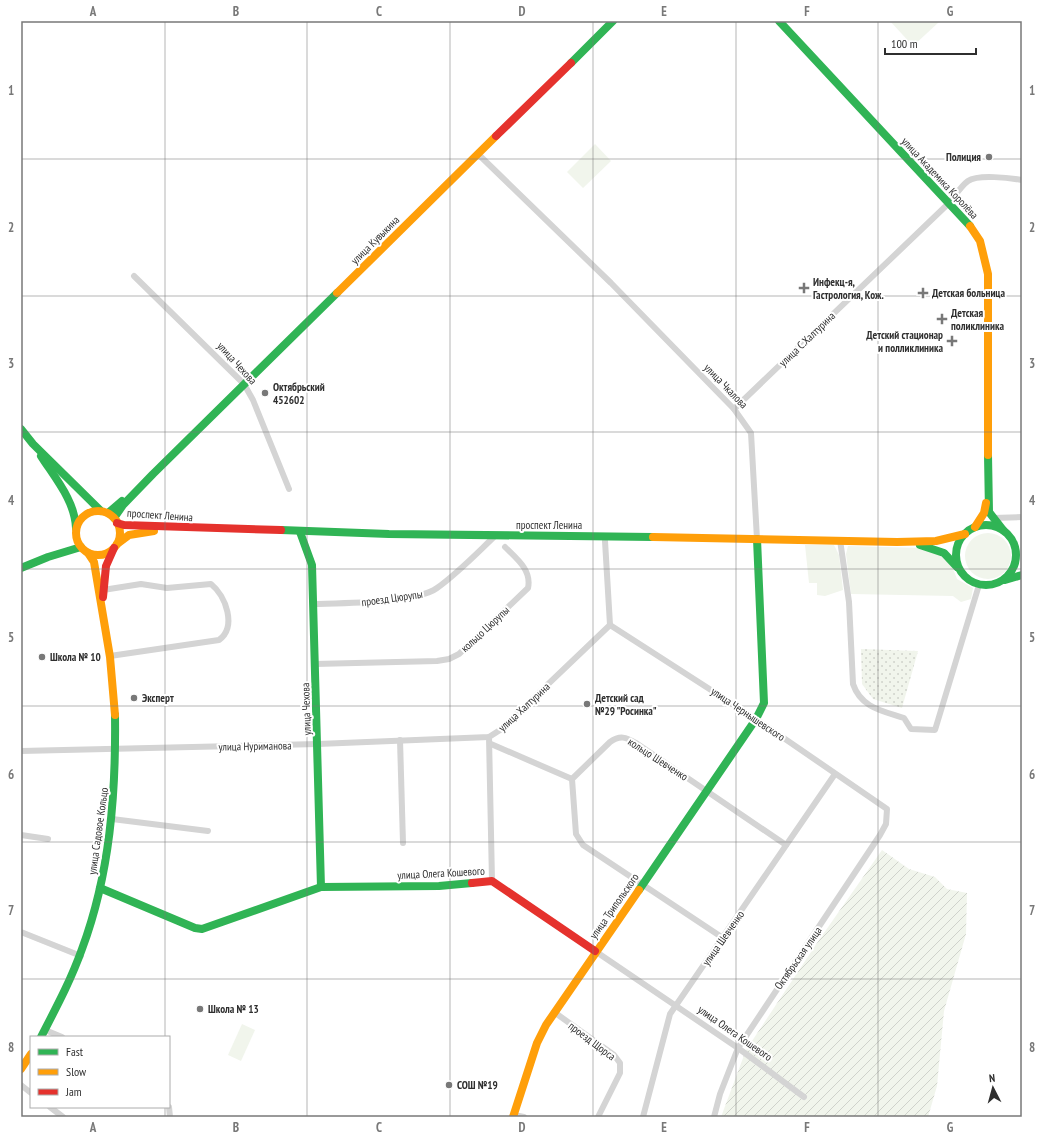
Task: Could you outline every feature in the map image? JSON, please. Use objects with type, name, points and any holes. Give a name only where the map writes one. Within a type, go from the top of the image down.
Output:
[{"type":"street","name":"улица Кувыкина","points":[[110,516],[123,505],[152,474],[613,21]]},
{"type":"street","name":"улица Академика Королёва","points":[[779,21],[950,203],[980,240],[988,274],[987,492],[989,512],[1003,530]]},
{"type":"street","name":"улица Чкалова","points":[[478,154],[611,283],[734,409],[751,433],[764,703],[756,719]]},
{"type":"street","name":"улица С.Халтурина","points":[[734,409],[950,203],[968,180],[978,178],[1010,178],[1022,180]]},
{"type":"street","name":"улица Чехова","points":[[134,276],[244,384],[253,400],[289,489]]},
{"type":"street","points":[[21,429],[33,444],[74,510],[77,521],[76,532],[84,550]]},
{"type":"street","points":[[33,444],[110,516],[120,531],[115,546],[102,555],[84,550],[48,557]]},
{"type":"street","points":[[987,492],[984,513],[975,527],[965,534],[956,551],[959,569],[967,579],[979,585],[992,585],[1022,575]]},
{"type":"street","points":[[21,568],[48,557],[66,546],[76,532],[81,518],[86,515],[96,511],[110,516]]},
{"type":"street","name":"проспект Ленина","points":[[110,516],[124,525],[300,532],[897,542],[936,541],[965,534]]},
{"type":"street","points":[[993,518],[1022,517]]},
{"type":"street","points":[[975,527],[988,525],[1003,530],[1022,550]]},
{"type":"street","name":"проспект Ленина","points":[[115,546],[122,539],[137,533],[202,529]]},
{"type":"street","name":"улица Чехова","points":[[300,532],[311,558],[314,604],[321,887]]},
{"type":"street","name":"проезд Цюрупы","points":[[314,604],[375,601],[420,596],[436,589],[496,535]]},
{"type":"street","points":[[840,540],[849,602],[853,684],[860,698],[874,708],[904,718],[911,730],[935,730],[979,585]]},
{"type":"street","points":[[605,541],[610,625]]},
{"type":"street","name":"проспект Ленина","points":[[897,542],[934,548],[944,553],[959,569]]},
{"type":"street","points":[[1004,580],[1014,568],[1017,560],[1015,544]]},
{"type":"street","name":"улица Садовое Кольцо","points":[[102,616],[104,574],[108,560],[115,546]]},
{"type":"street","name":"кольцо Цюрупы","points":[[315,664],[437,661],[449,659],[459,654],[528,588],[529,582],[527,572],[505,546]]},
{"type":"street","name":"улица Садовое Кольцо","points":[[43,1034],[65,992],[81,956],[100,888],[112,819],[117,749],[110,656],[94,562],[84,550]]},
{"type":"street","points":[[103,590],[141,584],[167,588],[208,584],[215,587],[227,609],[228,625],[219,640],[110,656]]},
{"type":"street","name":"улица Чернышевского","points":[[610,625],[756,719],[884,806]]},
{"type":"street","name":"улица Халтурина","points":[[490,740],[610,625]]},
{"type":"street","name":"улица Трипольского","points":[[514,1116],[537,1043],[554,1012],[756,719]]},
{"type":"street","name":"кольцо Шевченко","points":[[572,779],[616,737],[625,737],[786,845]]},
{"type":"street","points":[[400,740],[403,843]]},
{"type":"street","name":"улица Нуриманова","points":[[21,751],[318,744],[400,740],[490,740]]},
{"type":"street","points":[[492,882],[490,740],[572,779],[576,834],[583,845],[723,938]]},
{"type":"street","name":"улица Шевченко","points":[[643,1117],[666,1026],[675,1006],[835,774]]},
{"type":"street","name":"Октябрьская улица","points":[[714,1117],[720,1094],[738,1048],[880,835],[888,819],[887,809],[884,806]]},
{"type":"street","points":[[112,819],[208,831]]},
{"type":"street","points":[[21,835],[48,839]]},
{"type":"street","name":"улица Олега Кошевого","points":[[100,888],[195,928],[202,929],[321,887],[439,886],[492,882],[738,1048],[804,1097]]},
{"type":"street","points":[[21,932],[81,956]]},
{"type":"street","name":"проезд Щорса","points":[[554,1012],[614,1055],[620,1063],[620,1073],[598,1117]]},
{"type":"street","points":[[43,1034],[56,1036]]},
{"type":"street","points":[[21,1069],[30,1056]]},
{"type":"street","points":[[21,1086],[30,1092]]},
{"type":"street","points":[[51,1108],[63,1117]]},
{"type":"street","points":[[514,1116],[524,1117]]},
{"type":"shaded area","points":[[890,21],[938,21],[939,22],[913,46]]},
{"type":"shaded area","points":[[595,144],[611,161],[583,188],[567,172]]},
{"type":"shaded area","points":[[983,533],[993,533],[1001,537],[1007,543],[1011,551],[1011,561],[1007,569],[1001,575],[993,579],[983,579],[975,575],[969,569],[965,561],[965,551],[969,543],[975,537]]},
{"type":"shaded area","points":[[805,545],[834,545],[839,555],[843,590],[825,596],[817,595],[817,583],[809,583]]},
{"type":"shaded area","points":[[848,546],[923,548],[938,553],[951,564],[957,579],[973,588],[971,599],[961,602],[953,596],[851,594],[846,554]]},
{"type":"shaded area","points":[[861,649],[918,651],[902,708],[873,699],[862,684]]},
{"type":"shaded area","points":[[882,850],[909,869],[935,877],[947,889],[967,893],[966,934],[944,1011],[937,1086],[928,1117],[721,1117],[746,1050],[819,940]]},
{"type":"shaded area","points":[[242,1024],[255,1030],[241,1061],[228,1055]]},
{"type":"traffic: fast","points":[[571,63],[613,21]]},
{"type":"traffic: fast","points":[[779,21],[970,226]]},
{"type":"traffic: fast","points":[[114,518],[123,505],[153,474],[337,293]]},
{"type":"traffic: fast","points":[[21,429],[33,444],[101,511]]},
{"type":"traffic: fast","points":[[988,455],[989,512],[1003,530]]},
{"type":"traffic: fast","points":[[41,456],[68,499],[75,518],[76,528]]},
{"type":"traffic: fast","points":[[108,513],[122,501]]},
{"type":"traffic: fast","points":[[980,525],[992,525],[1003,530],[1011,538],[1016,549],[1016,555],[1014,567],[1003,580],[992,585],[980,585],[969,580],[961,572],[956,561],[956,549],[961,538],[969,530],[980,525]]},
{"type":"traffic: fast","points":[[281,530],[389,534],[653,537]]},
{"type":"traffic: fast","points":[[300,532],[312,565],[321,887]]},
{"type":"traffic: fast","points":[[639,890],[756,719],[764,703],[757,539]]},
{"type":"traffic: fast","points":[[920,545],[944,553],[957,567]]},
{"type":"traffic: fast","points":[[21,568],[48,557],[81,547]]},
{"type":"traffic: fast","points":[[1005,580],[1022,575]]},
{"type":"traffic: fast","points":[[42,1036],[78,960],[99,892],[105,863],[112,804],[115,715]]},
{"type":"traffic: fast","points":[[100,888],[195,928],[202,929],[321,887],[439,886],[472,883]]},
{"type":"traffic: slow","points":[[337,293],[496,136]]},
{"type":"traffic: slow","points":[[970,226],[980,241],[988,274],[988,455]]},
{"type":"traffic: slow","points":[[975,527],[984,513],[986,503]]},
{"type":"traffic: slow","points":[[98,511],[110,515],[116,521],[120,533],[116,545],[110,551],[98,555],[86,551],[80,545],[76,533],[80,521],[86,515],[98,511]]},
{"type":"traffic: slow","points":[[117,544],[129,535],[154,531]]},
{"type":"traffic: slow","points":[[653,537],[897,542],[936,541],[965,534]]},
{"type":"traffic: slow","points":[[88,553],[94,562],[110,657],[115,715]]},
{"type":"traffic: slow","points":[[513,1117],[537,1043],[546,1025],[639,890]]},
{"type":"traffic: slow","points":[[21,1069],[30,1056]]},
{"type":"traffic: jam","points":[[496,136],[571,63]]},
{"type":"traffic: jam","points":[[117,523],[124,525],[281,530]]},
{"type":"traffic: jam","points":[[103,597],[106,566],[114,548]]},
{"type":"traffic: jam","points":[[472,883],[492,881],[595,951]]},
{"type":"place","name":"Полиция","points":[[989,157]]},
{"type":"place","name":"Инфекц-я, Гастрология, Кож.","points":[[804,288]]},
{"type":"place","name":"Детская больница","points":[[923,293]]},
{"type":"place","name":"Детская поликлиника","points":[[942,319]]},
{"type":"place","name":"Детский стационар и полликлиника","points":[[952,341]]},
{"type":"place","name":"Октябрьский 452602","points":[[265,393]]},
{"type":"place","name":"Школа № 10","points":[[42,657]]},
{"type":"place","name":"Эксперт","points":[[134,698]]},
{"type":"place","name":"Детский сад №29 \"Росинка\"","points":[[587,704]]},
{"type":"place","name":"Школа № 13","points":[[200,1009]]},
{"type":"place","name":"СОШ №19","points":[[449,1085]]}]
